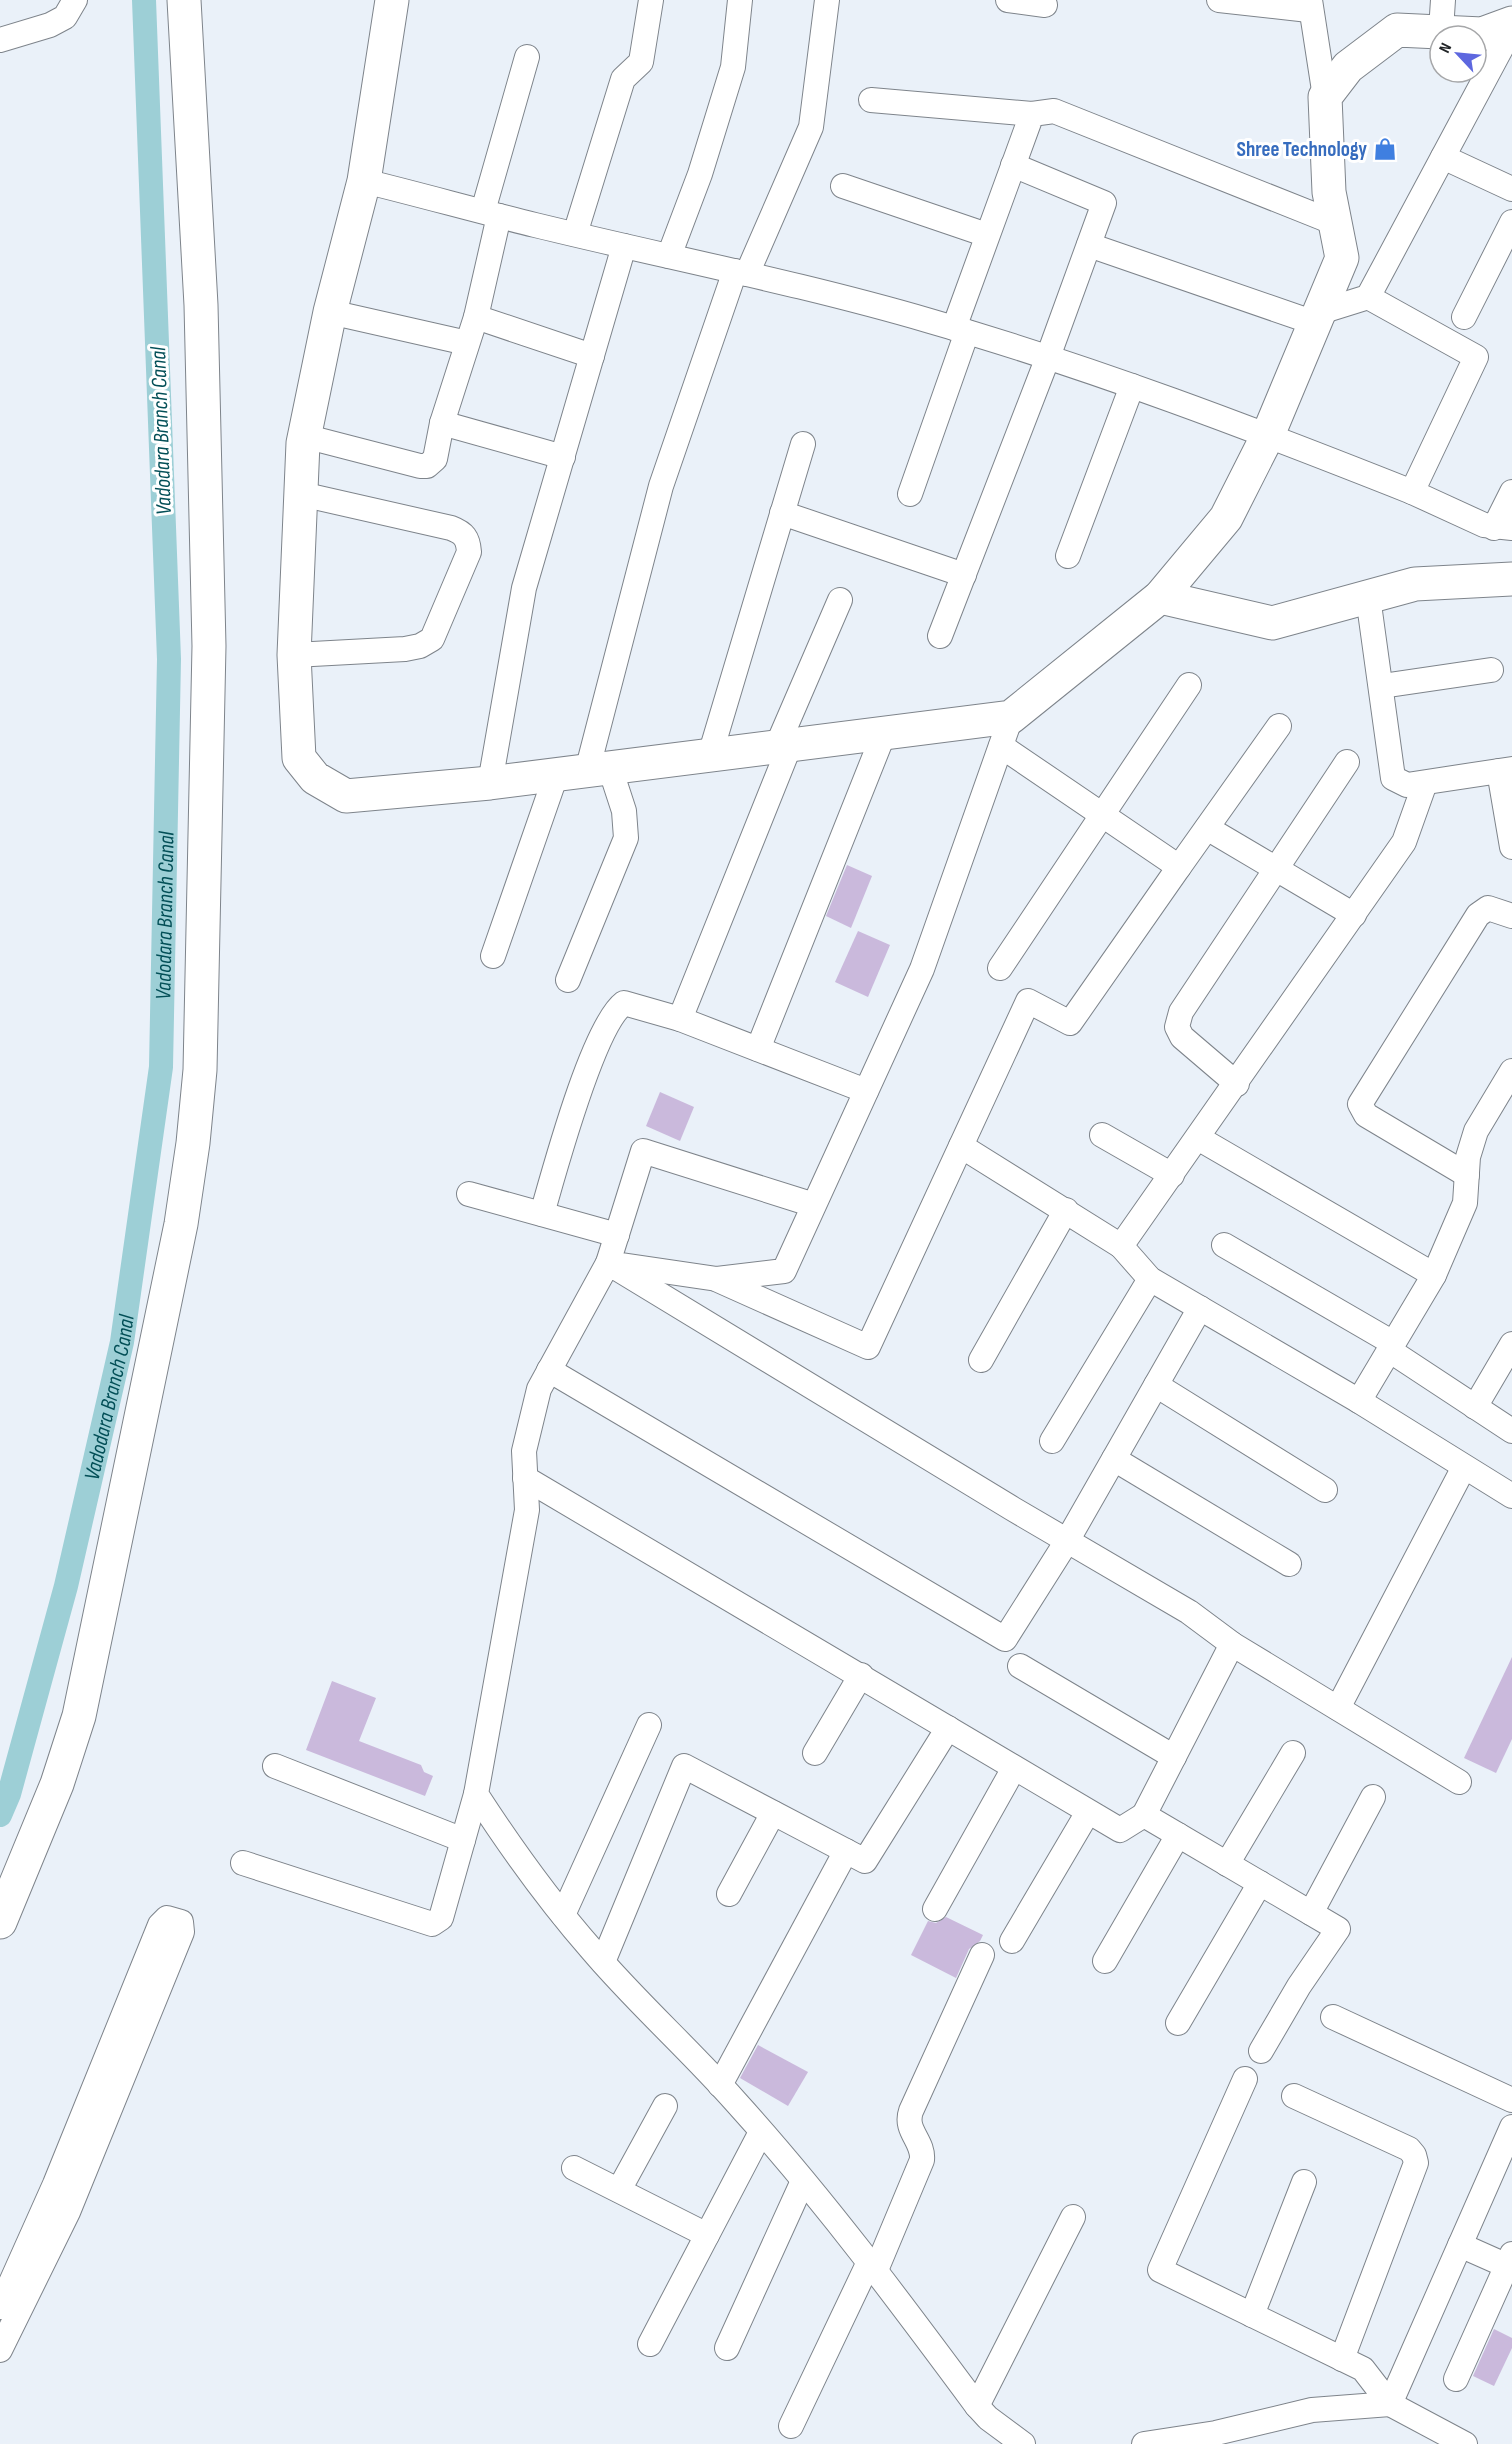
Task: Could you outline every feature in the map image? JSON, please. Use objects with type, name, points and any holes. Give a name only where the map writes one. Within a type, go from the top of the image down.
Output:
[{"type":"street","points":[[0,40],[51,26],[65,17],[75,0]]},
{"type":"street","points":[[0,1922],[54,1793],[79,1716],[181,1224],[193,1143],[200,1070],[209,646],[201,305],[184,0]]},
{"type":"street","points":[[392,0],[364,180],[330,312],[304,436],[294,655],[299,758],[315,778],[346,796],[490,783],[884,733],[1006,732],[1102,815],[1179,867]]},
{"type":"street","points":[[574,234],[623,79],[641,62],[651,0]]},
{"type":"street","points":[[669,256],[700,174],[733,67],[740,0]]},
{"type":"street","points":[[493,956],[584,771],[662,486],[741,272],[811,127],[827,0]]},
{"type":"street","points":[[1008,0],[1045,5]]},
{"type":"street","points":[[608,1263],[717,1279],[784,1271],[922,969],[1006,732],[1160,597],[1226,518],[1268,435],[1342,258],[1329,192],[1324,97],[1310,5],[1219,0]]},
{"type":"street","points":[[1324,97],[1348,67],[1397,30],[1442,15],[1482,34],[1512,23]]},
{"type":"street","points":[[1089,245],[1317,317],[1368,297],[1512,28]]},
{"type":"street","points":[[304,436],[427,466],[435,459],[442,423],[476,317],[491,214],[527,57]]},
{"type":"street","points":[[871,100],[1032,114],[1054,111],[1335,223]]},
{"type":"street","points":[[910,494],[987,235],[1032,114]]},
{"type":"street","points":[[1443,157],[1512,189]]},
{"type":"street","points":[[940,636],[1048,357],[1104,203],[1013,165]]},
{"type":"street","points":[[364,180],[491,214],[741,272],[960,330],[1048,357],[1268,435],[1503,528],[1512,492]]},
{"type":"street","points":[[843,186],[987,235]]},
{"type":"street","points":[[1464,317],[1512,222]]},
{"type":"street","points":[[490,783],[524,588],[624,246]]},
{"type":"street","points":[[1368,297],[1476,357],[1412,492]]},
{"type":"street","points":[[330,312],[467,343]]},
{"type":"street","points":[[476,317],[592,356]]},
{"type":"street","points":[[1068,556],[1132,387]]},
{"type":"street","points":[[442,423],[562,457]]},
{"type":"street","points":[[710,755],[803,444]]},
{"type":"street","points":[[294,655],[405,649],[420,646],[432,639],[469,552],[468,541],[462,533],[451,528],[301,494]]},
{"type":"street","points":[[782,513],[964,575]]},
{"type":"street","points":[[1160,597],[1272,622],[1416,584],[1512,579]]},
{"type":"street","points":[[1368,597],[1394,778],[1407,785],[1505,770],[1512,848]]},
{"type":"street","points":[[680,1019],[840,600]]},
{"type":"street","points":[[1382,686],[1491,670]]},
{"type":"street","points":[[1000,968],[1189,685]]},
{"type":"street","points":[[717,1279],[868,1347],[1028,1001],[1070,1023],[1279,726]]},
{"type":"street","points":[[758,1049],[884,733]]},
{"type":"street","points":[[1237,1084],[1182,1037],[1177,1027],[1180,1012],[1347,762]]},
{"type":"street","points":[[568,980],[626,838],[624,811],[584,771]]},
{"type":"street","points":[[1121,1246],[1237,1084],[1404,842],[1425,783]]},
{"type":"street","points":[[1207,828],[1354,915]]},
{"type":"street","points":[[1467,1174],[1366,1115],[1360,1104],[1361,1098],[1478,915],[1488,908],[1512,916]]},
{"type":"street","points":[[542,1214],[568,1122],[597,1051],[618,1008],[624,1003],[680,1019],[866,1090]]},
{"type":"street","points":[[1359,1401],[1434,1275],[1465,1203],[1468,1157],[1476,1131],[1512,1071]]},
{"type":"street","points":[[1102,1135],[1172,1175]]},
{"type":"street","points":[[1198,1138],[1434,1275]]},
{"type":"street","points":[[961,1146],[1121,1246],[1150,1279],[1359,1401],[1512,1496]]},
{"type":"street","points":[[243,1863],[432,1924],[441,1918],[476,1794],[527,1510],[524,1451],[539,1389],[608,1263],[643,1150],[814,1205]]},
{"type":"street","points":[[469,1194],[617,1235]]},
{"type":"street","points":[[981,1360],[1066,1210]]},
{"type":"street","points":[[1224,1245],[1391,1347],[1512,1431]]},
{"type":"street","points":[[608,1263],[1067,1541],[1190,1612],[1232,1644],[1459,1782]]},
{"type":"street","points":[[1052,1441],[1150,1279]]},
{"type":"street","points":[[549,1370],[1005,1639],[1067,1541],[1200,1308]]},
{"type":"street","points":[[1475,1407],[1512,1344]]},
{"type":"street","points":[[1156,1385],[1325,1490]]},
{"type":"street","points":[[1114,1459],[1289,1564]]},
{"type":"street","points":[[1338,1708],[1464,1467]]},
{"type":"street","points":[[525,1478],[1120,1830],[1144,1815],[1232,1644]]},
{"type":"street","points":[[1020,1666],[1174,1757]]},
{"type":"street","points":[[815,1752],[861,1675]]},
{"type":"street","points":[[563,1915],[649,1725]]},
{"type":"street","points":[[603,1962],[684,1767],[865,1861],[948,1728]]},
{"type":"street","points":[[1227,1864],[1293,1753]]},
{"type":"street","points":[[274,1766],[462,1840]]},
{"type":"street","points":[[935,1909],[1014,1768]]},
{"type":"street","points":[[476,1794],[520,1861],[563,1915],[603,1962],[720,2085],[803,2181],[872,2266],[977,2406],[988,2418],[1023,2444]]},
{"type":"street","points":[[1311,1913],[1373,1797]]},
{"type":"street","points":[[1011,1941],[1088,1812]]},
{"type":"street","points":[[729,1894],[773,1813]]},
{"type":"street","points":[[1144,1815],[1338,1929],[1299,1986],[1261,2051]]},
{"type":"street","points":[[1105,1961],[1178,1835]]},
{"type":"street","points":[[720,2085],[846,1851]]},
{"type":"street","points":[[1178,2023],[1260,1883]]},
{"type":"street","points":[[0,2307],[55,2184],[160,1925],[167,1918],[175,1919],[181,1922],[182,1932],[68,2212],[0,2350]]},
{"type":"street","points":[[790,2426],[872,2266],[922,2160],[922,2147],[909,2128],[911,2111],[982,1955]]},
{"type":"street","points":[[1333,2017],[1512,2100]]},
{"type":"street","points":[[1245,2079],[1160,2270],[1363,2369],[1390,2404],[1465,2444]]},
{"type":"street","points":[[1294,2096],[1409,2149],[1416,2163],[1342,2359]]},
{"type":"street","points":[[619,2190],[665,2106]]},
{"type":"street","points":[[1390,2404],[1512,2127]]},
{"type":"street","points":[[650,2344],[761,2132]]},
{"type":"street","points":[[574,2168],[707,2235]]},
{"type":"street","points":[[727,2348],[803,2181]]},
{"type":"street","points":[[1252,2315],[1305,2182]]},
{"type":"street","points":[[977,2406],[1073,2217]]},
{"type":"street","points":[[1456,2379],[1510,2263],[1460,2245]]},
{"type":"street","points":[[1144,2444],[1216,2433],[1312,2410],[1390,2404]]},
{"type":"building","points":[[847,865],[872,876],[851,928],[826,916]]},
{"type":"building","points":[[858,931],[890,945],[868,997],[835,982]]},
{"type":"building","points":[[660,1092],[694,1107],[680,1141],[646,1126]]},
{"type":"building","points":[[1512,1657],[1512,1739],[1496,1773],[1464,1758]]},
{"type":"building","points":[[332,1681],[376,1698],[359,1741],[421,1765],[424,1772],[433,1776],[425,1796],[306,1750]]},
{"type":"building","points":[[946,1917],[983,1935],[980,1941],[969,1949],[956,1978],[911,1955],[928,1921],[936,1923]]},
{"type":"building","points":[[758,2045],[808,2072],[788,2106],[740,2078]]},
{"type":"building","points":[[1494,2329],[1512,2338],[1512,2348],[1494,2386],[1473,2376]]},
{"type":"waterway","name":"Vadodara Branch Canal","points":[[0,1815],[9,1794],[66,1586],[122,1342],[161,1067],[169,659],[144,0]]},
{"type":"place","name":"Shree Technology","points":[[1385,149]]}]
